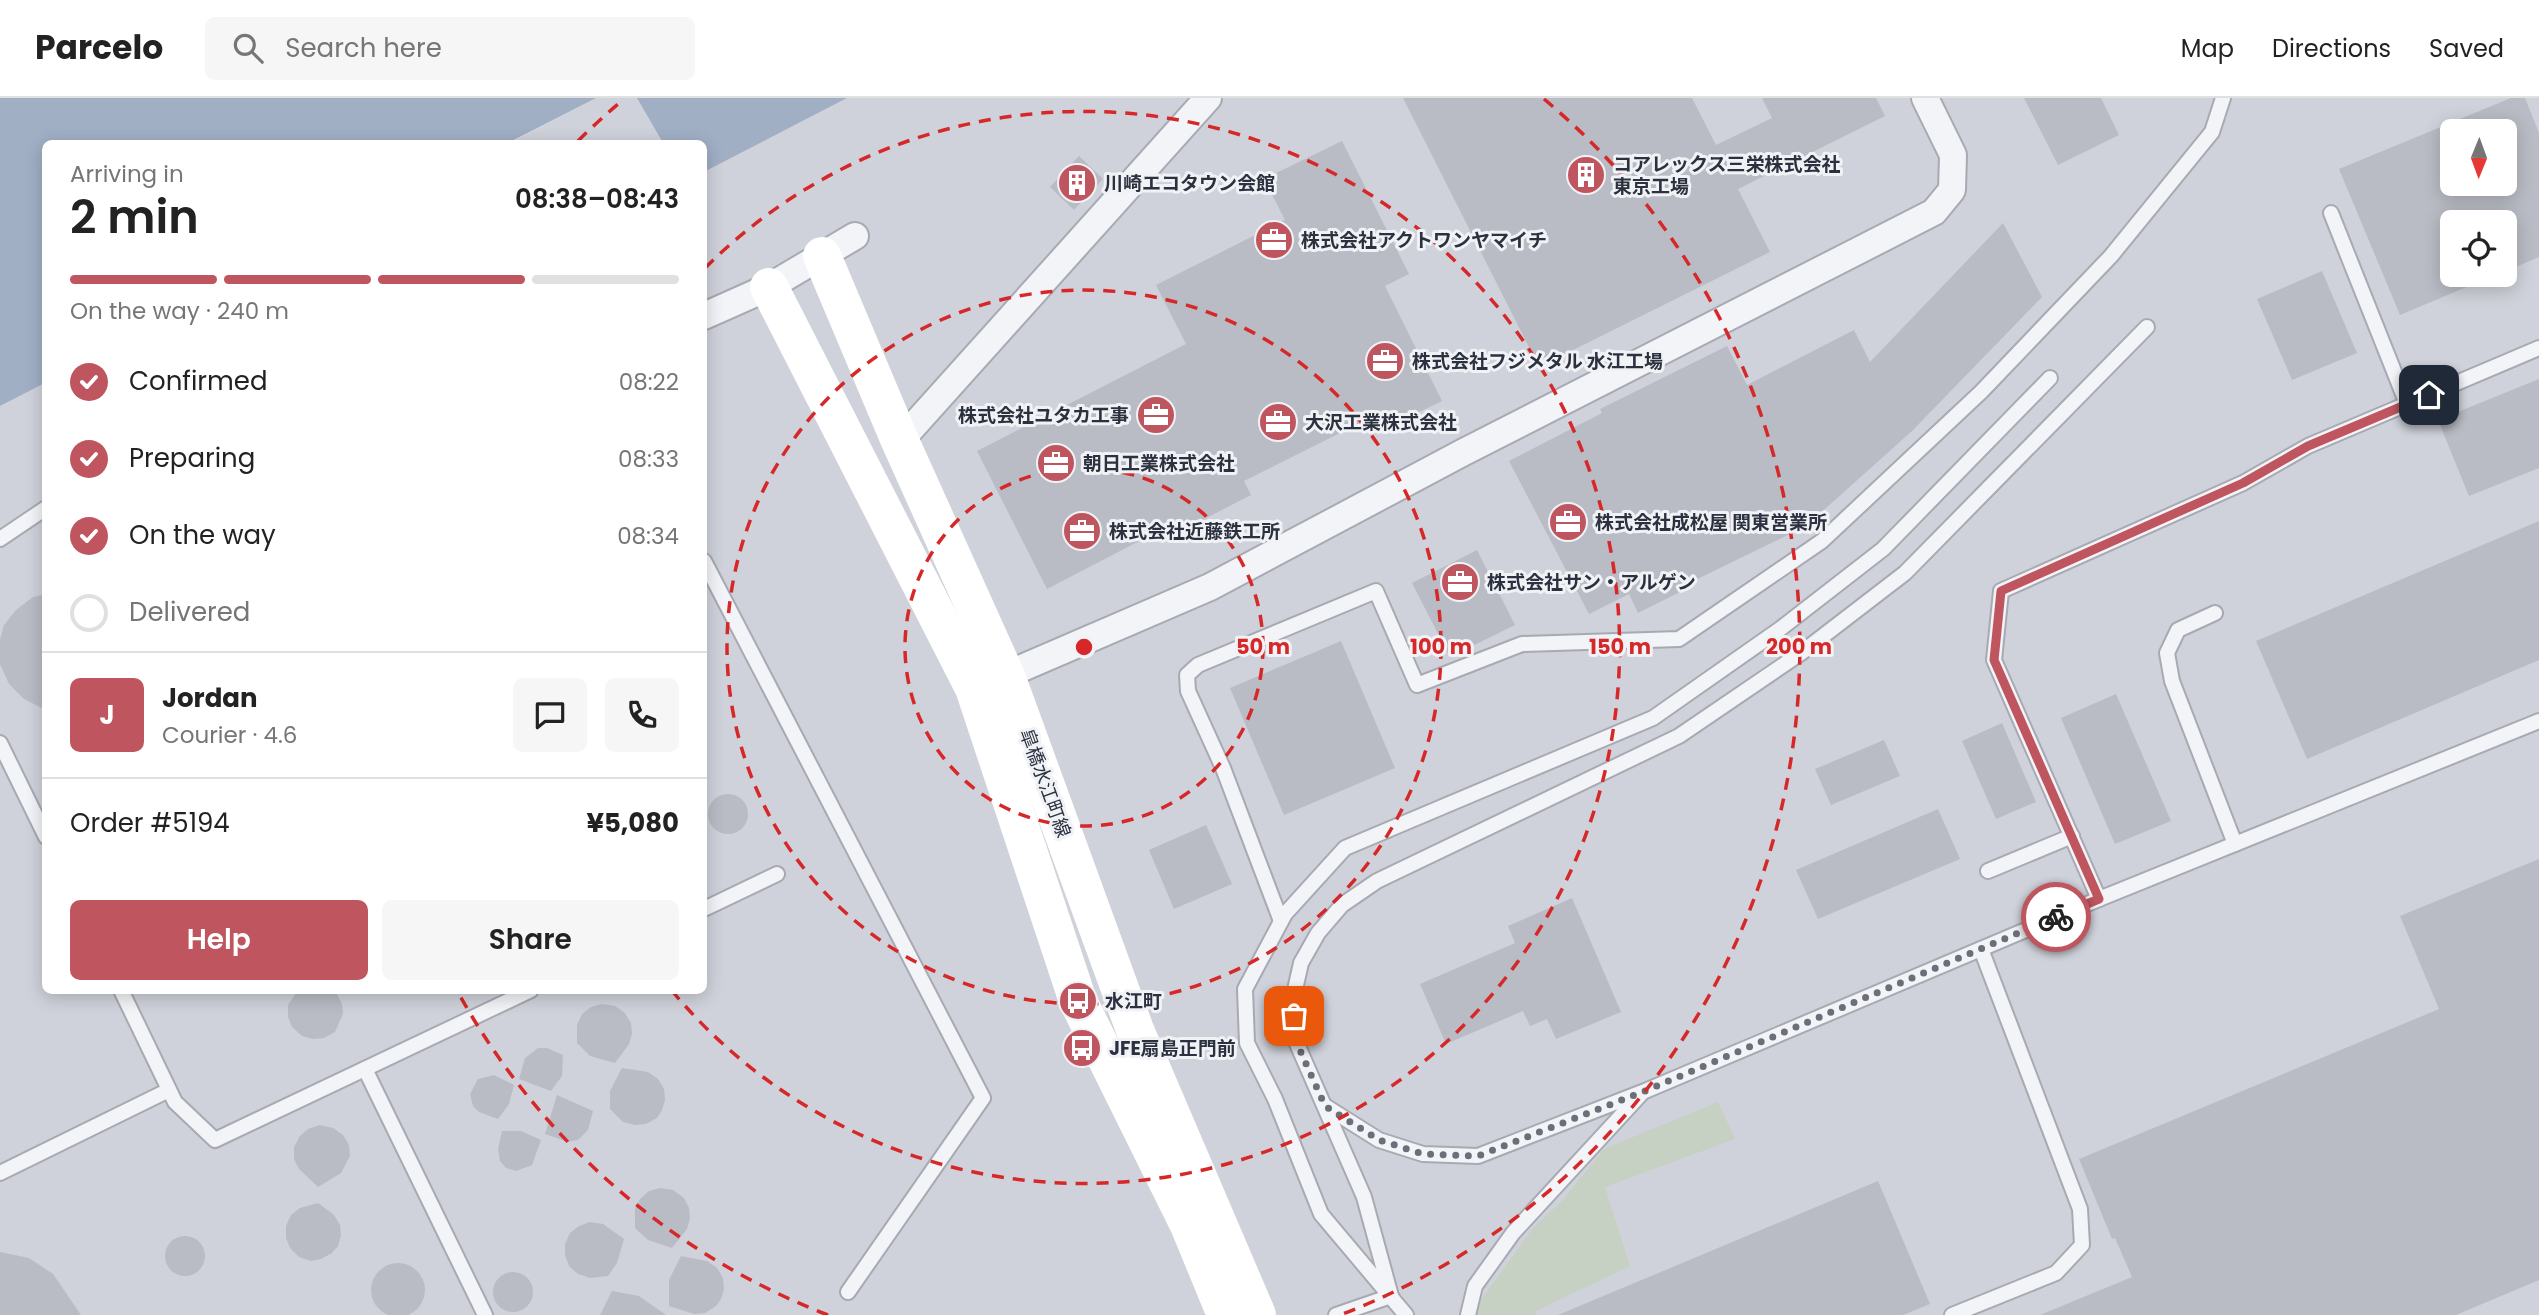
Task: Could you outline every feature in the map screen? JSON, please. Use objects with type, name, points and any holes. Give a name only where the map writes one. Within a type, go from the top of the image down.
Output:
[{"type":"street","points":[[900,441],[1208,98]]},
{"type":"street","points":[[990,682],[1210,587],[1462,453],[1934,212],[1952,190],[1953,155],[1925,98]]},
{"type":"street","points":[[707,315],[768,287],[855,236]]},
{"type":"street","name":"皐橋水江町線","points":[[822,257],[900,441],[990,682],[1256,1315]]},
{"type":"street","name":"皐橋水江町線","points":[[768,287],[990,682],[1078,1001],[1189,1226],[1226,1315]]},
{"type":"lane","points":[[1281,921],[1223,768],[1188,691],[1187,675],[1198,665],[1376,591],[1417,685],[1522,644],[1679,639],[1822,541],[1981,392],[2111,256],[2211,132],[2223,98]]},
{"type":"lane","points":[[2331,214],[2407,404]]},
{"type":"lane","points":[[1391,1296],[1364,1197],[1294,1037],[1294,994],[1301,963],[1318,933],[1342,905],[1377,881],[1679,736],[1801,653],[1905,573],[2147,327]]},
{"type":"lane","points":[[2099,899],[1994,660],[2001,591],[2243,483],[2308,446],[2539,348]]},
{"type":"lane","points":[[1406,1315],[1321,1213],[1275,1098],[1247,1042],[1245,989],[1285,914],[1345,848],[1653,718],[1770,636],[1883,549],[2050,378]]},
{"type":"lane","points":[[0,539],[42,511]]},
{"type":"lane","points":[[707,567],[983,1098],[848,1292]]},
{"type":"lane","points":[[2215,613],[2178,630],[2167,653],[2172,681],[2235,844]]},
{"type":"lane","points":[[1325,1106],[1390,1144],[1423,1154],[1478,1156],[1645,1091],[2099,899],[2539,721]]},
{"type":"lane","points":[[0,743],[42,829]]},
{"type":"lane","points":[[1988,871],[2071,836]]},
{"type":"lane","points":[[707,908],[777,874]]},
{"type":"lane","points":[[1952,1315],[2056,1273],[2082,1245],[2080,1209],[1981,949]]},
{"type":"lane","points":[[123,994],[175,1102],[215,1140],[523,994]]},
{"type":"lane","points":[[365,1069],[485,1315]]},
{"type":"lane","points":[[0,1173],[169,1090]]},
{"type":"lane","points":[[1468,1315],[1475,1286],[1513,1233],[1645,1091]]},
{"type":"lane","points":[[1336,1315],[1391,1296]]},
{"type":"shaded area","points":[[596,98],[637,98],[661,140],[516,140]]},
{"type":"shaded area","points":[[847,98],[2539,98],[2539,1315],[0,1315],[0,406],[42,385],[42,994],[707,994],[707,170]]},
{"type":"green space","points":[[1718,1102],[1735,1139],[1605,1187],[1630,1266],[1536,1311],[1537,1315],[1477,1315],[1478,1304],[1533,1228],[1562,1201],[1604,1149]]},
{"type":"water","points":[[0,98],[596,98],[514,140],[42,140],[42,385],[0,406]]},
{"type":"water","points":[[637,98],[847,98],[707,170],[707,140],[661,140]]},
{"type":"building","name":"コアレックス三栄株式会社 東京工場","points":[[1403,98],[1692,98],[1716,145],[1772,118],[1762,98],[1876,98],[1885,116],[1738,189],[1770,252],[1539,367]]},
{"type":"building","points":[[2024,98],[2101,98],[2119,135],[2058,165]]},
{"type":"building","points":[[2511,98],[2525,98],[2539,133],[2539,257],[2517,266],[2517,210],[2440,210],[2440,287],[2466,287],[2400,315],[2339,169],[2440,127],[2440,196],[2517,196],[2517,119],[2460,119]]},
{"type":"building","points":[[1342,141],[1409,274],[1385,286],[1442,401],[1373,434],[1366,420],[1244,481],[1251,495],[1177,533],[1172,524],[1047,589],[977,451],[1186,344],[1156,285],[1285,220],[1264,179]]},
{"type":"building","name":"川崎エコタウン会館","points":[[1079,156],[1103,179],[1074,210],[1050,187]]},
{"type":"building","points":[[2003,223],[2042,297],[1912,431],[1806,526],[1679,588],[1680,592],[1638,613],[1629,594],[1589,614],[1509,461],[1602,413],[1600,409],[1727,346],[1747,385],[1854,330],[1870,362]]},
{"type":"building","points":[[2322,271],[2357,353],[2292,380],[2257,299]]},
{"type":"building","points":[[2539,379],[2539,468],[2469,496],[2438,420]]},
{"type":"building","points":[[2539,521],[2539,660],[2307,759],[2256,641]]},
{"type":"building","points":[[1477,550],[1515,625],[1450,657],[1412,583]]},
{"type":"building","points":[[42,595],[42,708],[24,699],[9,684],[0,664],[0,640],[4,625],[16,610],[33,597]]},
{"type":"building","points":[[1341,641],[1395,768],[1284,815],[1230,688]]},
{"type":"building","points":[[2116,694],[2171,821],[2115,844],[2061,718]]},
{"type":"building","points":[[2002,723],[2036,802],[1996,819],[1962,741]]},
{"type":"building","points":[[1884,740],[1900,776],[1831,805],[1815,769]]},
{"type":"building","points":[[728,794],[742,800],[748,814],[742,828],[728,834],[714,828],[708,814],[714,800]]},
{"type":"building","points":[[1938,809],[1960,859],[1818,919],[1796,870]]},
{"type":"building","points":[[1206,825],[1232,884],[1174,909],[1149,850]]},
{"type":"building","points":[[2539,859],[2539,1280],[2456,1315],[2040,1315],[2132,1277],[2115,1238],[2112,1239],[2079,1159],[2439,1009],[2400,916]]},
{"type":"building","points":[[1572,898],[1621,1012],[1556,1039],[1547,1019],[1530,1026],[1523,1011],[1446,1044],[1420,984],[1515,943],[1508,926]]},
{"type":"building","points":[[295,994],[337,994],[343,1014],[335,1032],[324,1038],[313,1039],[302,1036],[292,1027],[288,1017],[288,1005]]},
{"type":"building","points":[[602,1004],[615,1006],[625,1013],[631,1023],[629,1044],[615,1063],[590,1056],[577,1043],[577,1025],[582,1014],[591,1007]]},
{"type":"building","points":[[538,1048],[547,1048],[563,1055],[562,1076],[551,1091],[519,1079],[525,1058]]},
{"type":"building","points":[[622,1068],[648,1072],[658,1079],[664,1089],[665,1100],[657,1118],[646,1124],[635,1125],[623,1122],[610,1109],[610,1091]]},
{"type":"building","points":[[494,1075],[514,1085],[509,1104],[498,1119],[479,1112],[473,1106],[470,1094],[478,1079]]},
{"type":"building","points":[[557,1095],[593,1111],[588,1130],[578,1140],[568,1142],[545,1134]]},
{"type":"building","points":[[320,1125],[333,1128],[343,1135],[349,1145],[350,1156],[341,1173],[318,1187],[299,1169],[294,1159],[294,1147],[308,1129]]},
{"type":"building","points":[[502,1131],[521,1131],[541,1140],[532,1165],[516,1171],[506,1168],[500,1161],[498,1149]]},
{"type":"building","points":[[1878,1181],[1930,1304],[1903,1315],[1558,1315]]},
{"type":"building","points":[[660,1188],[673,1190],[684,1198],[689,1208],[687,1229],[672,1248],[648,1240],[635,1228],[635,1209],[640,1199],[649,1191]]},
{"type":"building","points":[[318,1203],[334,1215],[340,1225],[341,1235],[338,1246],[332,1253],[311,1261],[299,1257],[290,1248],[286,1238],[286,1226],[291,1215],[300,1208]]},
{"type":"building","points":[[590,1222],[603,1224],[624,1239],[617,1263],[608,1276],[590,1278],[578,1274],[569,1266],[565,1255],[565,1244],[570,1233]]},
{"type":"building","points":[[185,1236],[199,1242],[205,1256],[199,1270],[185,1276],[171,1270],[165,1256],[171,1242]]},
{"type":"building","points":[[0,1252],[29,1258],[53,1274],[81,1315],[0,1315]]},
{"type":"building","points":[[681,1256],[707,1261],[717,1268],[723,1278],[721,1299],[705,1313],[694,1314],[669,1306],[669,1280]]},
{"type":"building","points":[[388,1265],[408,1265],[417,1271],[423,1280],[423,1300],[417,1309],[408,1315],[388,1315],[379,1309],[373,1300],[373,1280],[379,1271]]},
{"type":"building","points":[[513,1272],[527,1278],[533,1292],[527,1306],[513,1312],[499,1306],[493,1292],[499,1278]]},
{"type":"building","points":[[612,1291],[639,1296],[666,1315],[600,1315]]},
{"type":"way so far","points":[[1294,1016],[1294,1037],[1325,1106],[1379,1140],[1423,1154],[1478,1156],[1645,1091],[2056,917]]},
{"type":"place","name":"コアレックス三栄株式会社 東京工場","points":[[1586,175]]},
{"type":"place","name":"川崎エコタウン会館","points":[[1077,183]]},
{"type":"place","name":"株式会社アクトワンヤマイチ","points":[[1274,240]]},
{"type":"place","name":"株式会社フジメタル 水江工場","points":[[1385,361]]},
{"type":"place","name":"株式会社ユタカ工事","points":[[1156,415]]},
{"type":"place","name":"大沢工業株式会社","points":[[1278,422]]},
{"type":"place","name":"朝日工業株式会社","points":[[1056,463]]},
{"type":"place","name":"株式会社成松屋 関東営業所","points":[[1568,522]]},
{"type":"place","name":"株式会社近藤鉄工所","points":[[1082,531]]},
{"type":"place","name":"株式会社サン・アルゲン","points":[[1460,582]]},
{"type":"place","name":"水江町","points":[[1078,1001]]},
{"type":"place","name":"JFE扇島正門前","points":[[1082,1048]]},
{"type":"route","points":[[2056,917],[2099,899],[1994,660],[2001,591],[2243,483],[2308,446],[2429,395]]}]
